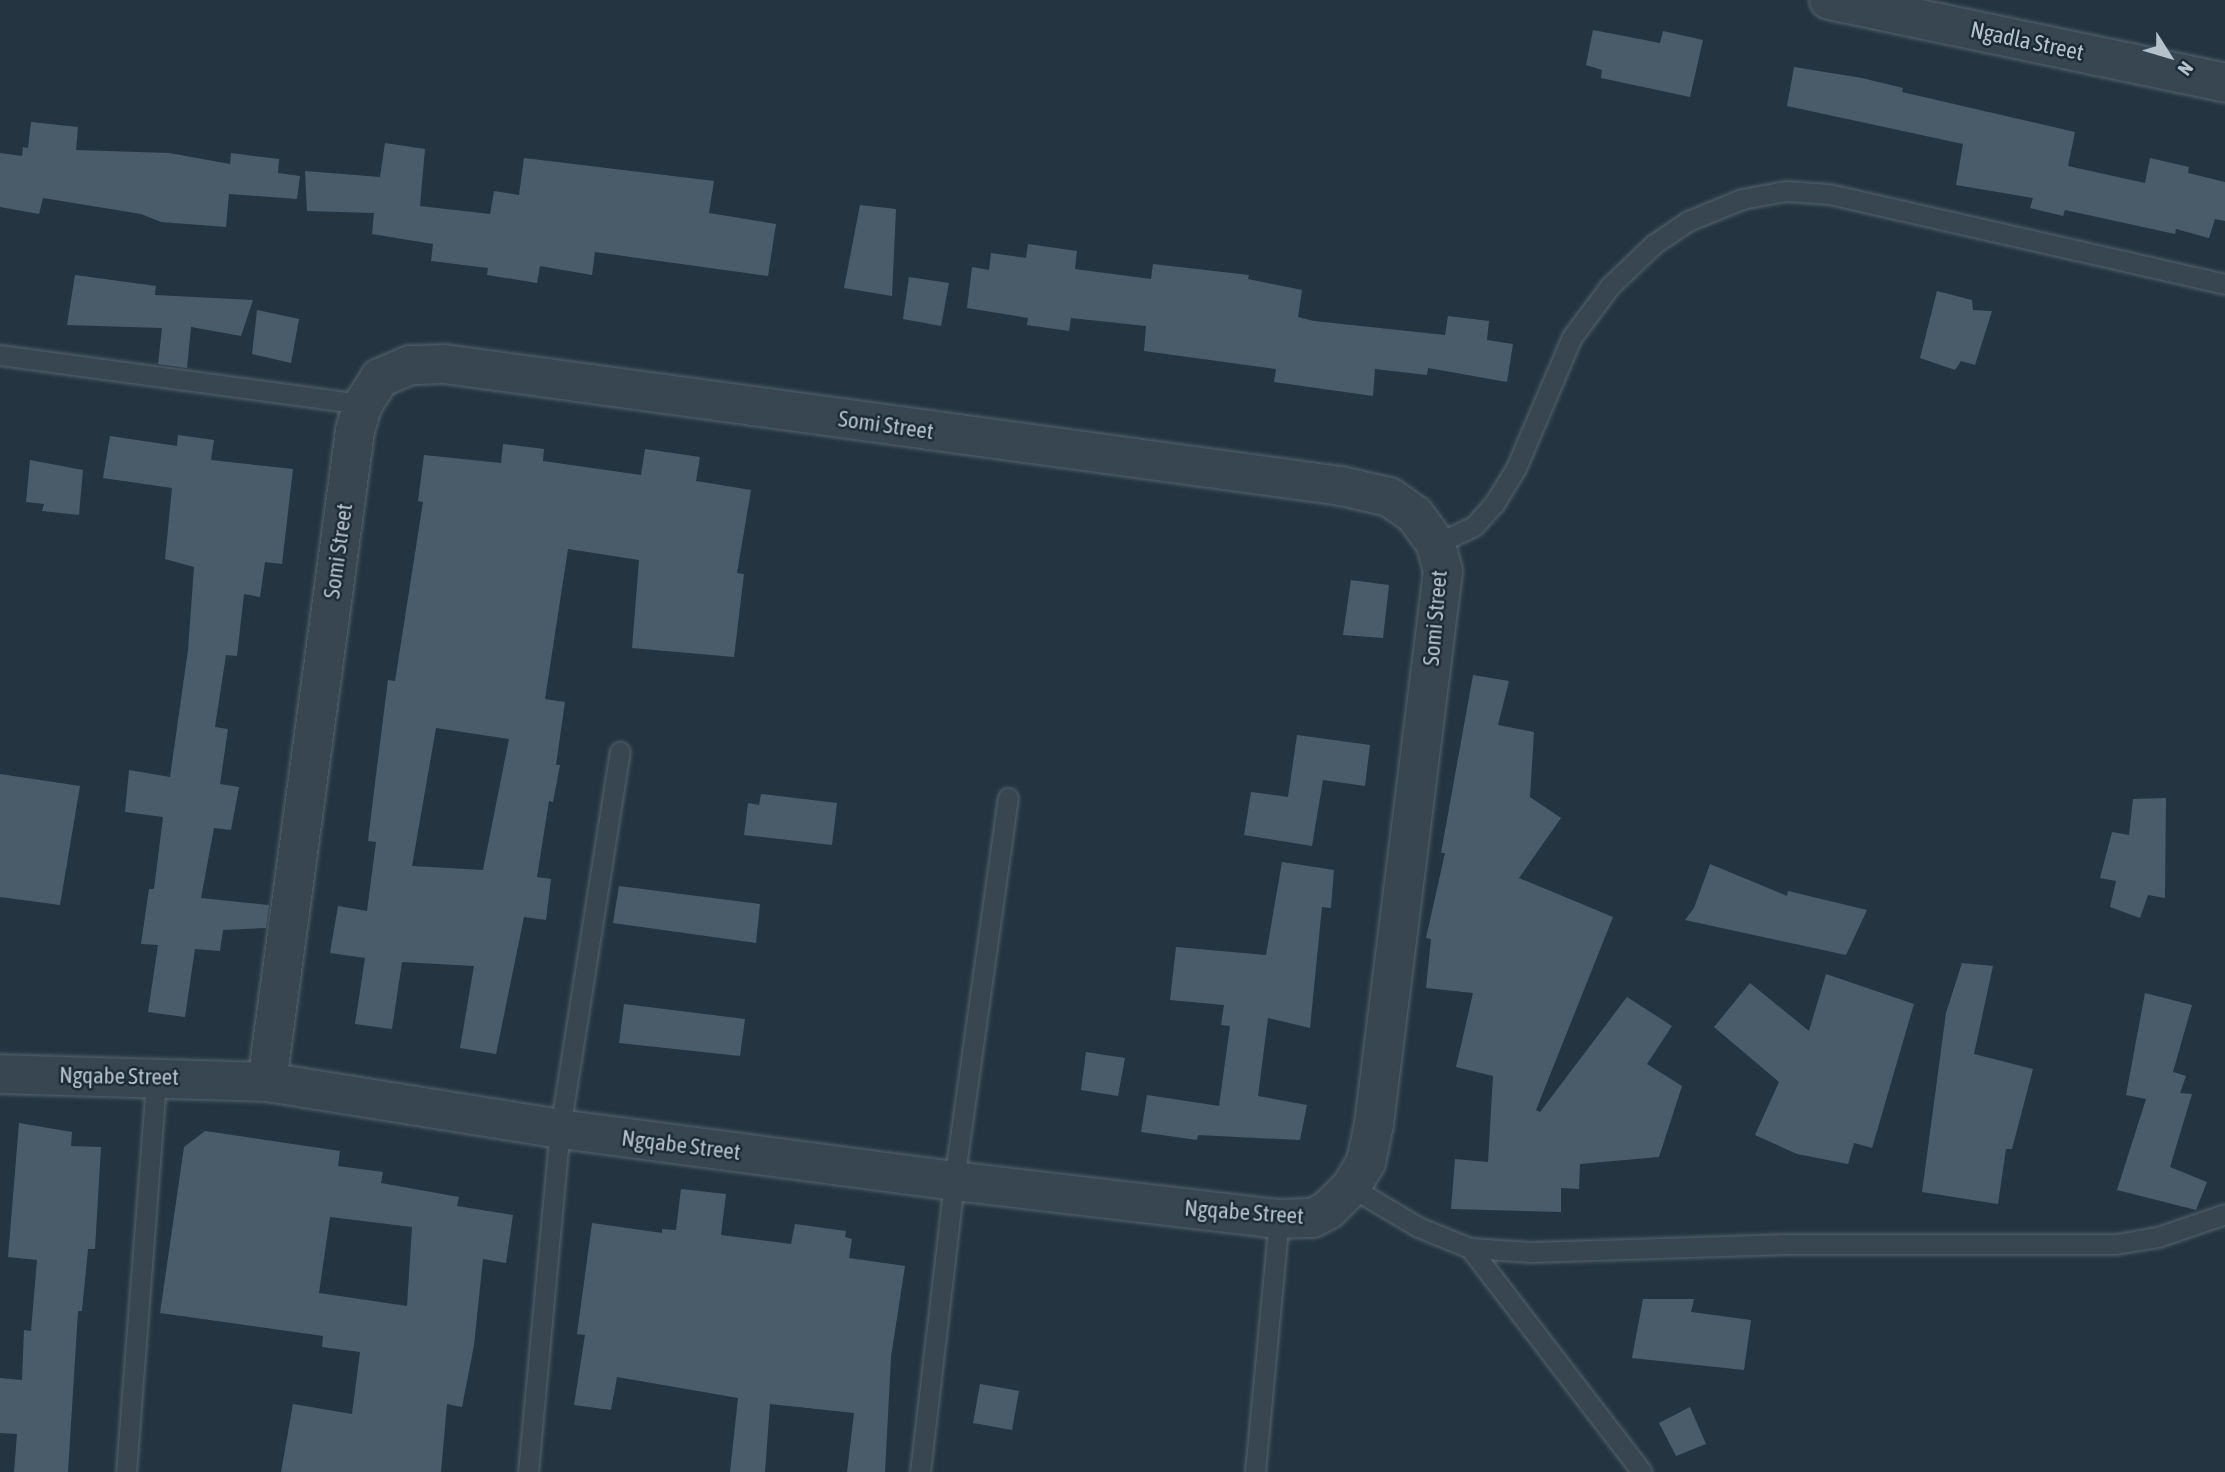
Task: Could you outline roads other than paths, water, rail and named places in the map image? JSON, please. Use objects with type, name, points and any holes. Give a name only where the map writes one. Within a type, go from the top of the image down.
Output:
[{"type":"street","name":"Ngadla Street","points":[[1829,0],[2225,83]]},
{"type":"street","name":"Somi Street","points":[[267,1082],[347,481],[363,404],[380,378],[410,365],[444,364],[1341,486],[1389,497],[1415,515],[1436,544],[1443,571],[1374,1124],[1366,1162],[1351,1186]]},
{"type":"street","name":"Ngqabe Street","points":[[0,1074],[267,1082],[560,1129],[954,1181],[1279,1219],[1313,1218],[1329,1209],[1351,1186]]},
{"type":"lane","points":[[1436,544],[1474,526],[1494,504],[1516,468],[1572,337],[1610,286],[1654,244],[1688,221],[1742,199],[1786,191],[1829,194],[2225,284]]},
{"type":"lane","points":[[0,355],[363,404]]},
{"type":"lane","points":[[528,1472],[560,1129],[620,752]]},
{"type":"lane","points":[[920,1472],[954,1181],[1008,798]]},
{"type":"lane","points":[[126,1472],[156,1077]]},
{"type":"lane","points":[[1351,1186],[1418,1227],[1470,1248],[1531,1252],[1781,1244],[2116,1244],[2158,1237],[2225,1214]]},
{"type":"lane","points":[[1255,1472],[1279,1219]]},
{"type":"lane","points":[[1470,1248],[1642,1472]]}]
